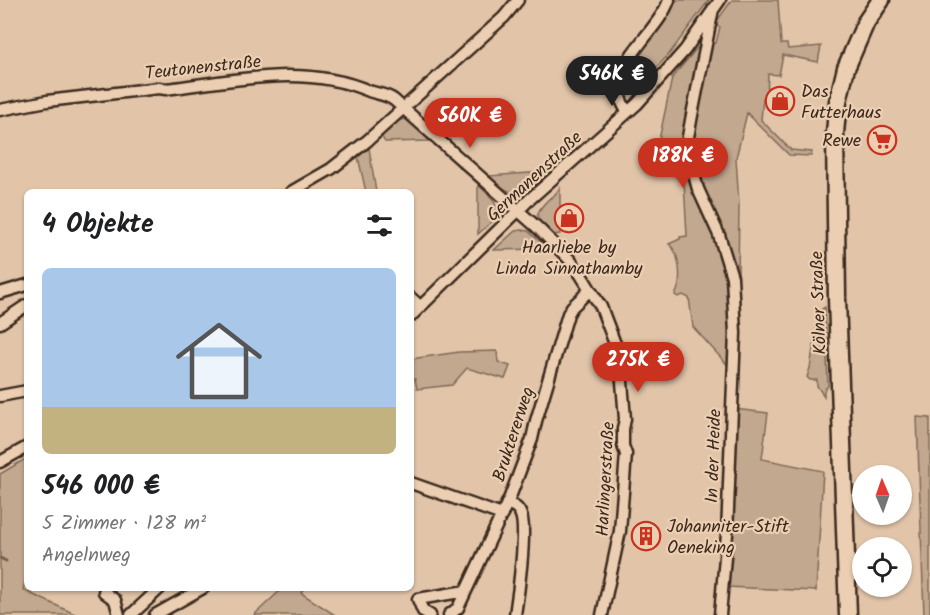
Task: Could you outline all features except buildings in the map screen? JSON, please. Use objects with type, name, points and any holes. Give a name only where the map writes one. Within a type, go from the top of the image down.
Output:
[{"type":"main road","name":"Kölner Straße","points":[[848,615],[837,298],[835,133],[838,101],[846,68],[866,22],[881,0]]},
{"type":"street","points":[[296,189],[335,166],[367,141],[499,21],[518,0]]},
{"type":"street","points":[[628,112],[622,105],[619,91],[621,73],[632,54],[657,24],[669,0]]},
{"type":"street","name":"Germanenstraße","points":[[414,313],[518,211],[628,112],[685,50],[717,5]]},
{"type":"street","name":"In der Heide","points":[[717,5],[692,115],[689,147],[694,178],[719,235],[732,277],[736,318],[727,534],[720,615]]},
{"type":"street","name":"Teutonenstraße","points":[[0,110],[76,97],[176,88],[283,74],[338,80],[390,97],[402,107]]},
{"type":"street","name":"Harlingerstraße","points":[[402,107],[570,260],[601,307],[620,357],[625,406],[622,429],[623,446],[626,451],[624,498],[613,569],[602,615]]},
{"type":"street","points":[[0,293],[24,286]]},
{"type":"street","name":"Bruktererweg","points":[[449,615],[458,608],[507,503],[532,439],[568,314],[590,290]]},
{"type":"street","points":[[414,301],[420,306]]},
{"type":"street","points":[[0,323],[24,307]]},
{"type":"street","points":[[0,396],[24,392]]},
{"type":"street","points":[[0,462],[24,449]]},
{"type":"street","points":[[414,484],[502,515]]},
{"type":"street","points":[[507,503],[516,507],[522,517],[516,615]]},
{"type":"street","points":[[104,591],[115,600],[119,615]]},
{"type":"street","points":[[132,615],[157,591]]},
{"type":"street","points":[[155,615],[159,591]]},
{"type":"street","points":[[155,615],[198,591]]},
{"type":"street","points":[[430,615],[423,611],[418,599],[466,591]]},
{"type":"shaded area","points":[[675,0],[709,0],[670,53],[634,92],[627,92],[624,86],[628,74]]},
{"type":"shaded area","points":[[732,0],[778,0],[781,44],[787,44],[788,49],[821,46],[818,62],[783,55],[779,75],[768,74],[767,97],[763,98],[761,120],[791,150],[812,152],[811,156],[789,155],[747,113],[736,158],[739,204],[738,279],[734,278],[700,189],[691,147],[710,42],[716,43],[720,27],[714,25]]},
{"type":"shaded area","points":[[702,42],[686,137],[727,265],[732,370],[693,327],[689,298],[675,295],[680,276],[676,254],[669,244],[680,237],[687,236],[684,183],[655,159],[672,78]]},
{"type":"shaded area","points":[[407,119],[430,141],[385,142],[381,136],[399,120]]},
{"type":"shaded area","points":[[369,148],[376,189],[365,189],[358,157]]},
{"type":"shaded area","points":[[545,172],[523,191],[517,193],[505,189],[487,176]]},
{"type":"shaded area","points":[[478,185],[494,202],[497,217],[478,234]]},
{"type":"shaded area","points":[[560,188],[560,234],[552,235],[539,220],[538,212]]},
{"type":"shaded area","points":[[515,231],[528,231],[549,249],[494,250]]},
{"type":"shaded area","points":[[825,307],[828,386],[824,390],[824,396],[817,386],[817,380],[810,380],[807,377],[819,311]]},
{"type":"shaded area","points":[[497,351],[498,362],[510,366],[505,379],[467,368],[452,385],[417,389],[414,379],[414,359],[459,352]]},
{"type":"shaded area","points":[[734,409],[768,413],[762,459],[823,471],[816,591],[726,587]]},
{"type":"shaded area","points":[[917,417],[930,418],[930,615],[924,615]]},
{"type":"shaded area","points":[[24,460],[23,590],[77,615],[0,615],[0,474]]},
{"type":"shaded area","points":[[280,591],[302,591],[301,593],[335,615],[254,615]]},
{"type":"waterway","points":[[0,558],[6,561]]},
{"type":"place","name":"Das Futterhaus","points":[[780,101]]},
{"type":"place","name":"Rewe","points":[[882,140]]},
{"type":"place","name":"Haarliebe by Linda Sinnathamby","points":[[569,218]]},
{"type":"place","name":"Johanniter-Stift Oeneking","points":[[646,536]]}]
